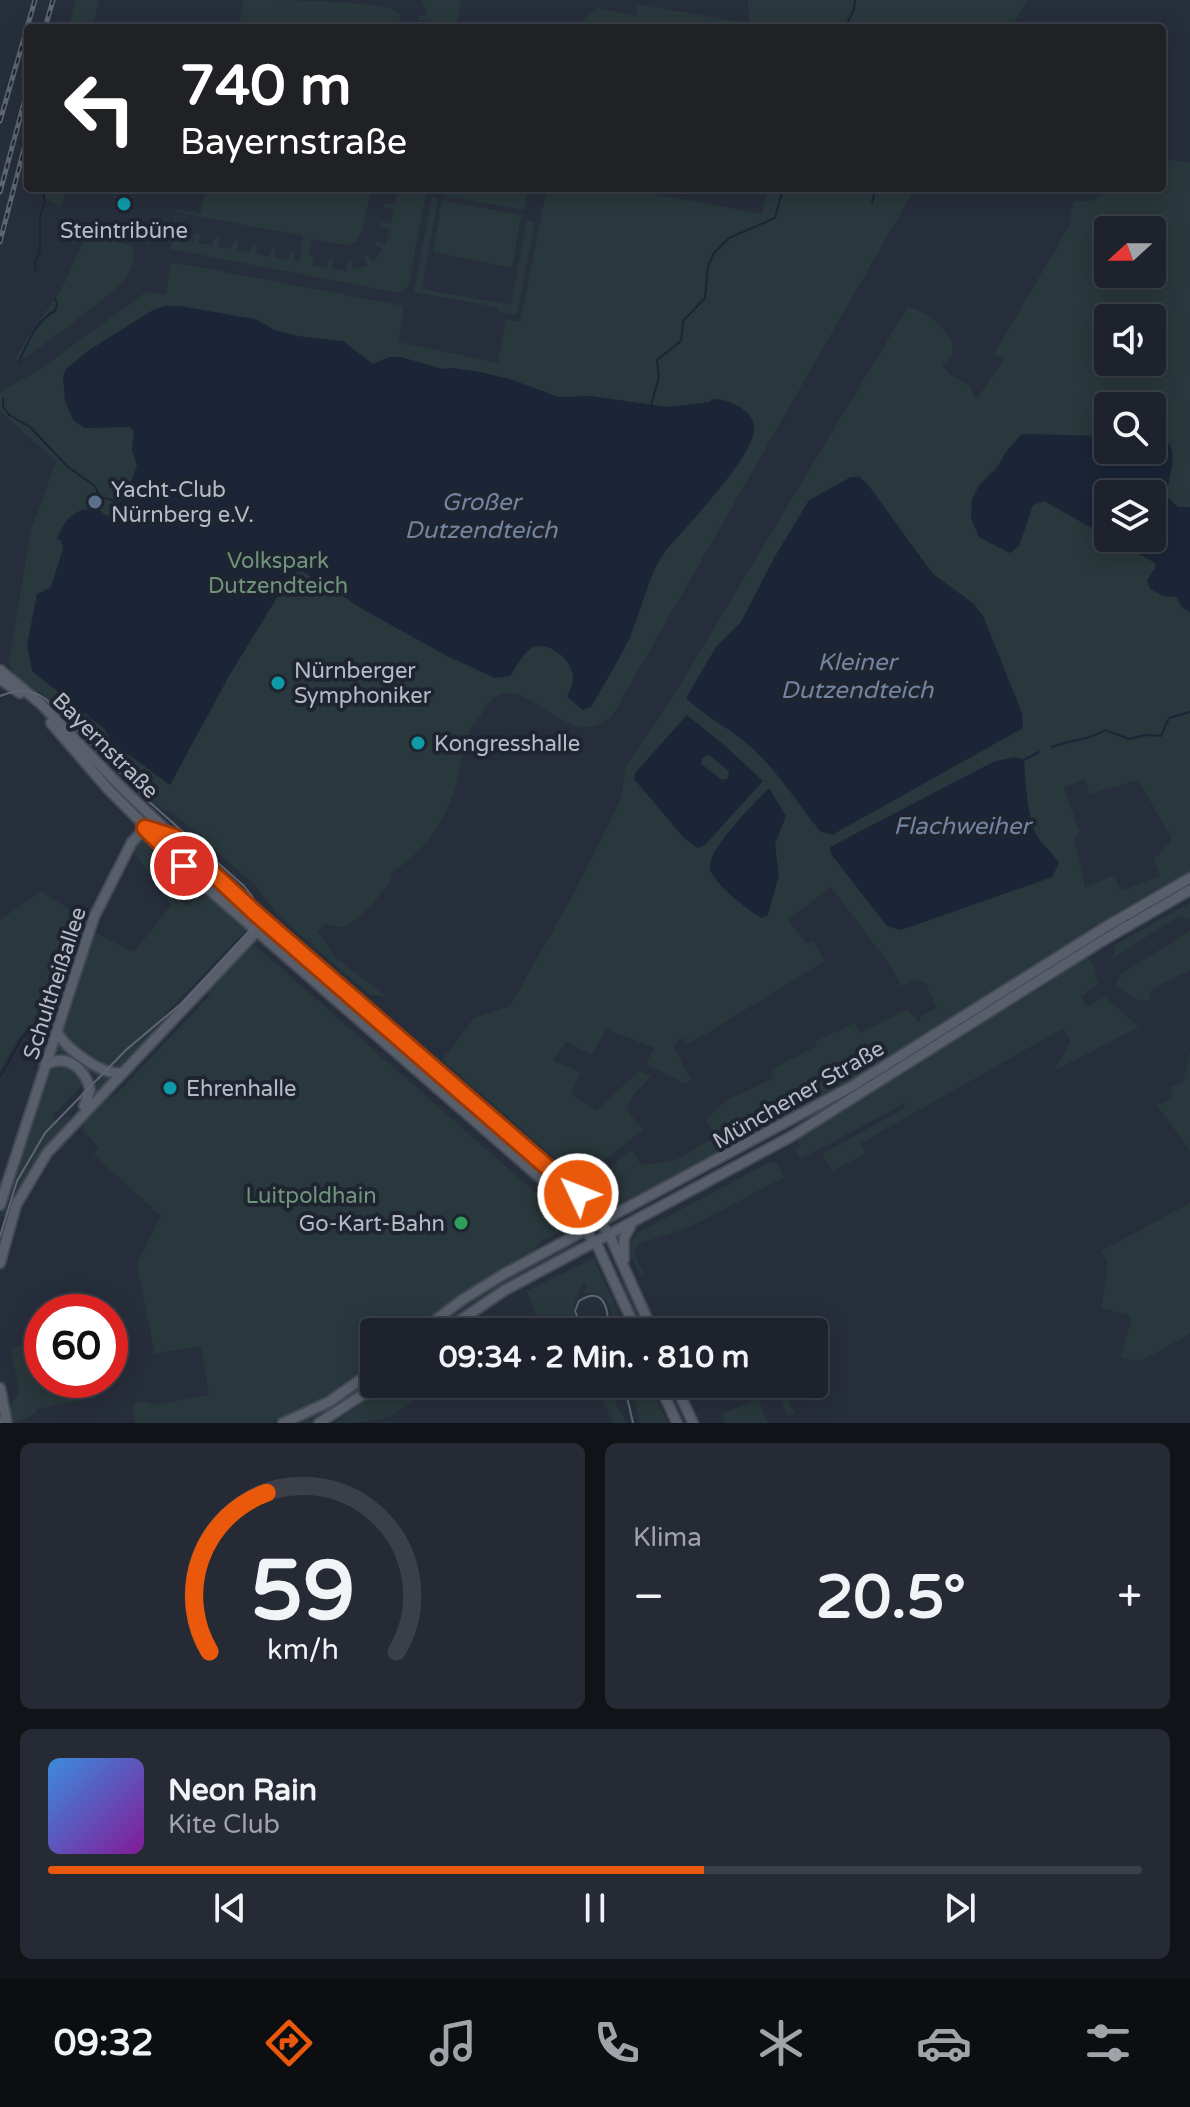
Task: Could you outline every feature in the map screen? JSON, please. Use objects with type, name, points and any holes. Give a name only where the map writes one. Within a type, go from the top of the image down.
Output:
[{"type":"main road","name":"Bayernstraße","points":[[0,670],[34,698],[174,837],[266,922],[565,1181],[609,1234],[647,1318]]},
{"type":"main road","name":"Bayernstraße","points":[[0,679],[46,718],[145,828],[229,908],[548,1183],[595,1242],[630,1318]]},
{"type":"main road","points":[[145,828],[174,837]]},
{"type":"main road","name":"Schultheißallee","points":[[0,1205],[101,901],[134,838],[145,828]]},
{"type":"main road","name":"Münchener Straße","points":[[440,1318],[487,1284],[842,1093],[1104,928],[1190,878]]},
{"type":"main road","name":"Münchener Straße","points":[[463,1318],[490,1299],[792,1136],[1115,933],[1190,890]]},
{"type":"main road","points":[[0,1263],[8,1228],[25,1186],[47,1153],[266,922],[229,908]]},
{"type":"main road","points":[[294,965],[296,958],[304,956]]},
{"type":"main road","points":[[57,1031],[63,1043],[73,1050],[108,1072],[121,1073]]},
{"type":"main road","points":[[45,1065],[54,1061],[69,1062],[81,1069],[87,1079],[90,1095],[77,1113],[75,1122]]},
{"type":"main road","points":[[624,1268],[623,1242],[633,1222]]},
{"type":"main road","points":[[283,1423],[329,1402],[360,1380]]},
{"type":"main road","points":[[0,1388],[7,1423]]},
{"type":"main road","points":[[319,1423],[360,1396]]},
{"type":"main road","points":[[665,1398],[677,1423]]},
{"type":"main road","points":[[681,1398],[693,1423]]},
{"type":"green space","points":[[76,0],[99,0],[93,24],[69,24]]},
{"type":"green space","points":[[243,0],[371,5],[399,13],[400,24],[239,24]]},
{"type":"green space","points":[[422,0],[461,0],[458,24],[418,21],[418,16],[427,15]]},
{"type":"green space","points":[[748,0],[1028,0],[1013,24],[579,24],[597,8],[636,16],[638,5],[749,23]]},
{"type":"green space","points":[[1166,162],[1190,163],[1190,507],[1178,507],[1168,498],[1173,457],[1166,441],[1166,392],[1094,392],[1094,436],[1021,435],[979,485],[979,537],[1010,553],[1019,546],[1033,504],[1044,501],[1094,529],[1094,552],[1135,552],[1155,563],[1182,607],[1190,612],[1190,875],[1100,927],[1097,923],[1085,937],[972,1009],[935,1027],[863,1077],[610,1211],[587,1187],[632,1150],[641,1165],[674,1161],[715,1137],[706,1119],[727,1100],[773,1078],[772,1069],[815,1047],[816,1041],[855,1023],[860,1033],[908,1009],[919,1023],[921,1016],[937,1008],[926,984],[917,980],[901,986],[891,966],[831,887],[788,920],[806,943],[813,941],[825,961],[689,1044],[682,1038],[673,1046],[691,1080],[686,1084],[646,1064],[654,1048],[606,1029],[592,1055],[566,1042],[553,1060],[581,1073],[571,1094],[596,1111],[639,1071],[651,1076],[632,1096],[627,1110],[643,1130],[579,1179],[442,1060],[474,1018],[510,1006],[600,842],[622,796],[625,768],[672,698],[907,308],[926,315],[948,335],[953,355],[942,365],[949,374],[970,386],[976,400],[1004,359],[993,355],[1073,220],[1070,218],[1074,201],[1091,201],[1103,192],[1166,192]],"holes":[[[1085,779],[1090,794],[1138,780],[1171,837],[1154,860],[1160,876],[1121,891],[1114,875],[1085,888],[1074,838],[1080,833],[1064,787]]]},
{"type":"green space","points":[[43,192],[66,192],[61,206],[44,198]]},
{"type":"green space","points":[[205,192],[370,192],[357,241],[347,245],[312,239],[309,254],[314,256],[312,265],[327,268],[329,258],[333,259],[332,269],[347,271],[347,261],[352,261],[353,270],[368,265],[363,257],[367,254],[373,262],[383,249],[375,245],[377,241],[386,245],[390,229],[380,227],[381,222],[391,224],[394,210],[384,207],[385,203],[395,205],[397,192],[426,192],[408,287],[400,293],[170,249],[176,209],[200,214]],"holes":[[[177,212],[303,236],[299,262],[294,261],[295,252],[291,251],[288,260],[275,258],[276,248],[272,247],[269,257],[256,254],[257,245],[253,244],[250,253],[237,250],[238,241],[234,240],[231,249],[218,247],[219,238],[215,237],[212,246],[199,243],[200,234],[195,233],[193,242],[179,239],[181,230],[174,228]]]},
{"type":"green space","points":[[444,192],[527,192],[524,210],[444,196]]},
{"type":"green space","name":"Volkspark Dutzendteich","points":[[546,192],[644,192],[762,214],[766,192],[913,192],[612,716],[597,726],[581,727],[566,722],[522,696],[509,693],[496,696],[487,704],[466,737],[455,789],[430,837],[412,857],[390,874],[392,879],[361,915],[346,925],[337,927],[326,924],[317,931],[335,957],[388,998],[369,994],[279,916],[255,885],[174,814],[150,802],[46,697],[11,670],[9,663],[31,530],[56,462],[0,411],[0,392],[39,370],[146,292],[166,295],[170,265],[177,263],[404,306],[398,342],[498,363],[506,319],[520,322]]},
{"type":"green space","points":[[432,197],[438,198],[422,289],[511,305],[527,221],[535,222],[517,315],[497,311],[497,307],[414,292]]},
{"type":"green space","points":[[442,200],[521,215],[512,268],[433,252]]},
{"type":"green space","points":[[89,236],[132,245],[133,260],[128,275],[76,320],[18,361],[19,352],[65,282]]},
{"type":"green space","points":[[145,836],[190,878],[177,898],[189,906],[196,895],[206,894],[246,930],[167,1012],[143,1047],[94,1099],[93,1088],[99,1080],[78,1059],[56,1052],[95,933],[134,952],[171,905],[133,851]]},
{"type":"green space","points":[[41,891],[82,918],[55,1004],[21,1035],[0,1070],[0,920]]},
{"type":"green space","points":[[1190,903],[1190,919],[1179,916],[1112,959],[1116,944]]},
{"type":"green space","points":[[1190,931],[1190,970],[1152,989],[1149,1001],[1137,1000],[1116,986],[1119,977],[1127,970]]},
{"type":"green space","points":[[277,935],[371,1017],[366,1023],[272,941]]},
{"type":"green space","name":"Luitpoldhain","points":[[251,945],[256,946],[568,1224],[567,1228],[539,1242],[534,1252],[433,1318],[360,1318],[360,1374],[316,1404],[270,1423],[135,1423],[133,1403],[145,1401],[155,1405],[209,1395],[201,1346],[155,1354],[137,1264],[161,1216],[94,1155],[99,1147],[83,1131],[84,1120],[109,1097],[114,1097],[210,995],[205,990]]},
{"type":"green space","points":[[1069,956],[844,1099],[862,1085]]},
{"type":"green space","points":[[1085,956],[1092,962],[1098,984],[1081,997],[1087,1007],[1105,997],[1139,1027],[1054,1071],[1071,1040],[1062,1029],[861,1143],[866,1153],[832,1171],[822,1154],[902,1110],[907,1102],[801,1159],[795,1150],[800,1147],[796,1139],[1050,982]]},
{"type":"green space","points":[[376,1022],[568,1192],[565,1193],[371,1027]]},
{"type":"green space","points":[[1190,1052],[1190,1151],[1157,1105],[1172,1099],[1171,1087],[1183,1082]]},
{"type":"green space","points":[[58,1065],[74,1070],[84,1083],[52,1117],[58,1123],[68,1115],[70,1117],[26,1180],[9,1216],[0,1216],[47,1071]]},
{"type":"green space","points":[[770,1162],[776,1163],[784,1177],[690,1227],[638,1244],[634,1253],[644,1275],[641,1277],[631,1250],[637,1233]]},
{"type":"green space","points":[[1190,1203],[1190,1334],[1141,1361],[1121,1358],[1131,1320],[1129,1315],[1101,1308],[1108,1263],[1101,1251]]},
{"type":"green space","points":[[576,1240],[579,1244],[519,1276],[459,1318],[445,1318],[480,1294]]},
{"type":"green space","points":[[594,1258],[621,1318],[612,1318],[609,1304],[600,1295],[584,1293],[587,1284],[584,1282],[574,1308],[577,1318],[536,1318],[527,1291]]},
{"type":"green space","points":[[625,1282],[641,1318],[634,1318],[619,1284]]},
{"type":"green space","points":[[24,1345],[24,1398],[95,1398],[36,1409],[36,1413],[17,1423],[12,1421],[9,1407],[19,1392],[11,1348]]},
{"type":"green space","points":[[360,1382],[360,1393],[322,1419],[313,1423],[291,1423]]},
{"type":"green space","points":[[369,1398],[417,1398],[387,1417],[334,1423]]},
{"type":"green space","points":[[602,1398],[613,1398],[626,1423],[613,1423]]},
{"type":"green space","points":[[635,1398],[655,1398],[668,1423],[639,1423]]},
{"type":"green space","points":[[779,1398],[787,1398],[792,1409],[795,1408],[795,1413],[787,1416]]},
{"type":"green space","points":[[758,1399],[768,1423],[725,1423],[721,1414]]},
{"type":"water","name":"Großer Dutzendteich","points":[[165,306],[255,319],[275,330],[297,336],[343,341],[373,364],[389,357],[401,357],[442,369],[480,372],[513,380],[558,397],[590,396],[668,407],[710,402],[712,399],[724,401],[738,406],[749,415],[754,427],[752,440],[732,473],[659,561],[627,643],[591,707],[583,710],[567,697],[572,672],[566,660],[554,650],[534,647],[510,676],[495,678],[449,657],[366,611],[302,571],[292,573],[229,676],[170,785],[114,744],[103,728],[32,671],[27,645],[37,594],[51,587],[63,549],[61,541],[57,539],[63,527],[75,513],[87,509],[109,516],[119,502],[132,494],[129,488],[137,465],[132,450],[134,432],[130,427],[85,428],[74,421],[65,401],[63,376],[66,369],[88,351],[153,310]]},
{"type":"water","points":[[1022,434],[1094,436],[1094,464],[1166,464],[1166,442],[1168,443],[1172,465],[1168,498],[1178,507],[1190,507],[1190,612],[1182,607],[1177,597],[1164,596],[1150,589],[1147,580],[1155,563],[1135,552],[1166,552],[1166,480],[1094,480],[1094,529],[1044,501],[1033,505],[1019,546],[1010,553],[979,537],[971,518],[972,499],[979,485],[997,469],[1005,453]]},
{"type":"water","name":"Kleiner Dutzendteich","points":[[851,477],[859,477],[866,482],[933,574],[974,604],[983,616],[1022,713],[1023,728],[832,835],[820,831],[778,776],[751,747],[686,698],[716,647],[741,622],[809,500]]},
{"type":"water","points":[[687,715],[763,781],[705,845],[698,848],[684,838],[634,779],[635,773]],"holes":[[[709,755],[729,771],[728,778],[722,780],[701,764],[702,758]]]},
{"type":"water","name":"Flachweiher","points":[[1014,757],[1024,760],[1035,832],[1059,863],[1052,877],[901,930],[887,926],[831,854],[830,847],[993,762]]},
{"type":"water","points":[[769,788],[786,816],[775,844],[779,875],[768,915],[761,918],[720,885],[711,872],[710,864],[732,828]]},
{"type":"waterway","points":[[847,24],[855,0]]},
{"type":"waterway","points":[[36,270],[40,250],[40,216],[45,203],[44,192]]},
{"type":"waterway","points":[[651,405],[659,377],[657,360],[681,341],[683,321],[705,298],[708,266],[714,253],[729,238],[775,218],[782,192]]},
{"type":"waterway","points":[[872,203],[875,192]]},
{"type":"waterway","points":[[19,361],[38,326],[55,311],[55,299]]},
{"type":"waterway","points":[[3,399],[3,406],[9,415],[30,427],[68,467],[95,486],[100,497],[119,502]]},
{"type":"waterway","points":[[1052,747],[1105,730],[1129,739],[1145,735],[1161,736],[1169,718],[1190,712]]},
{"type":"waterway","points":[[1024,760],[1039,752]]},
{"type":"waterway","points":[[0,1077],[22,1038],[51,1009]]},
{"type":"tram line","points":[[0,696],[24,691],[47,700],[146,799],[244,886],[256,907],[252,928],[182,1003],[127,1049],[45,1133],[17,1181],[0,1236]]},
{"type":"tram line","points":[[578,1318],[575,1311],[579,1301],[595,1296],[604,1303],[608,1318]]},
{"type":"tram line","points":[[627,1398],[633,1423]]},
{"type":"tram line","points":[[0,1418],[1,1423]]},
{"type":"railway","points":[[28,24],[35,0]]},
{"type":"railway","points":[[46,24],[53,0]]},
{"type":"railway","points":[[0,121],[24,38]]},
{"type":"railway","points":[[0,192],[24,103]]},
{"type":"railway","points":[[0,242],[24,149]]},
{"type":"place","name":"Steintribüne","points":[[124,204]]},
{"type":"place","name":"Yacht-Club Nürnberg e.V.","points":[[95,502]]},
{"type":"place","name":"Nürnberger Symphoniker","points":[[278,683]]},
{"type":"place","name":"Kongresshalle","points":[[418,743]]},
{"type":"place","name":"Ehrenhalle","points":[[170,1088]]},
{"type":"place","name":"Go-Kart-Bahn","points":[[461,1223]]},
{"type":"route","points":[[184,866],[145,828],[174,837],[254,912],[578,1194]]}]
